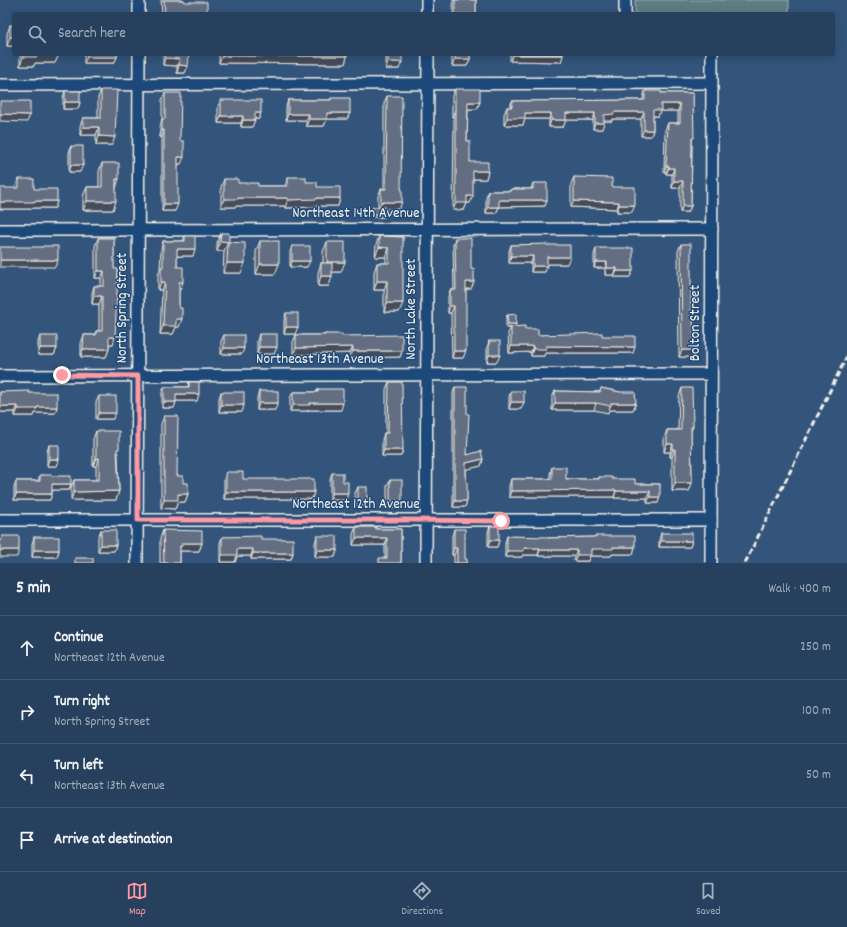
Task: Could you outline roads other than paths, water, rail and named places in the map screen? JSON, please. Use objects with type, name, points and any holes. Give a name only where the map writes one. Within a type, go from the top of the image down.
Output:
[{"type":"street","points":[[139,0],[139,12]]},
{"type":"street","points":[[427,0],[428,12]]},
{"type":"street","points":[[624,0],[625,12]]},
{"type":"street","name":"North Spring Street","points":[[138,563],[139,56]]},
{"type":"street","name":"North Lake Street","points":[[426,563],[428,56]]},
{"type":"street","name":"Bolton Street","points":[[711,563],[712,56]]},
{"type":"street","points":[[0,85],[428,85],[711,83]]},
{"type":"street","name":"Northeast 14th Avenue","points":[[0,230],[712,229]]},
{"type":"street","name":"Northeast 13th Avenue","points":[[0,376],[711,374]]},
{"type":"street","name":"Northeast 12th Avenue","points":[[0,520],[711,520]]},
{"type":"railway","points":[[745,563],[847,356]]}]
